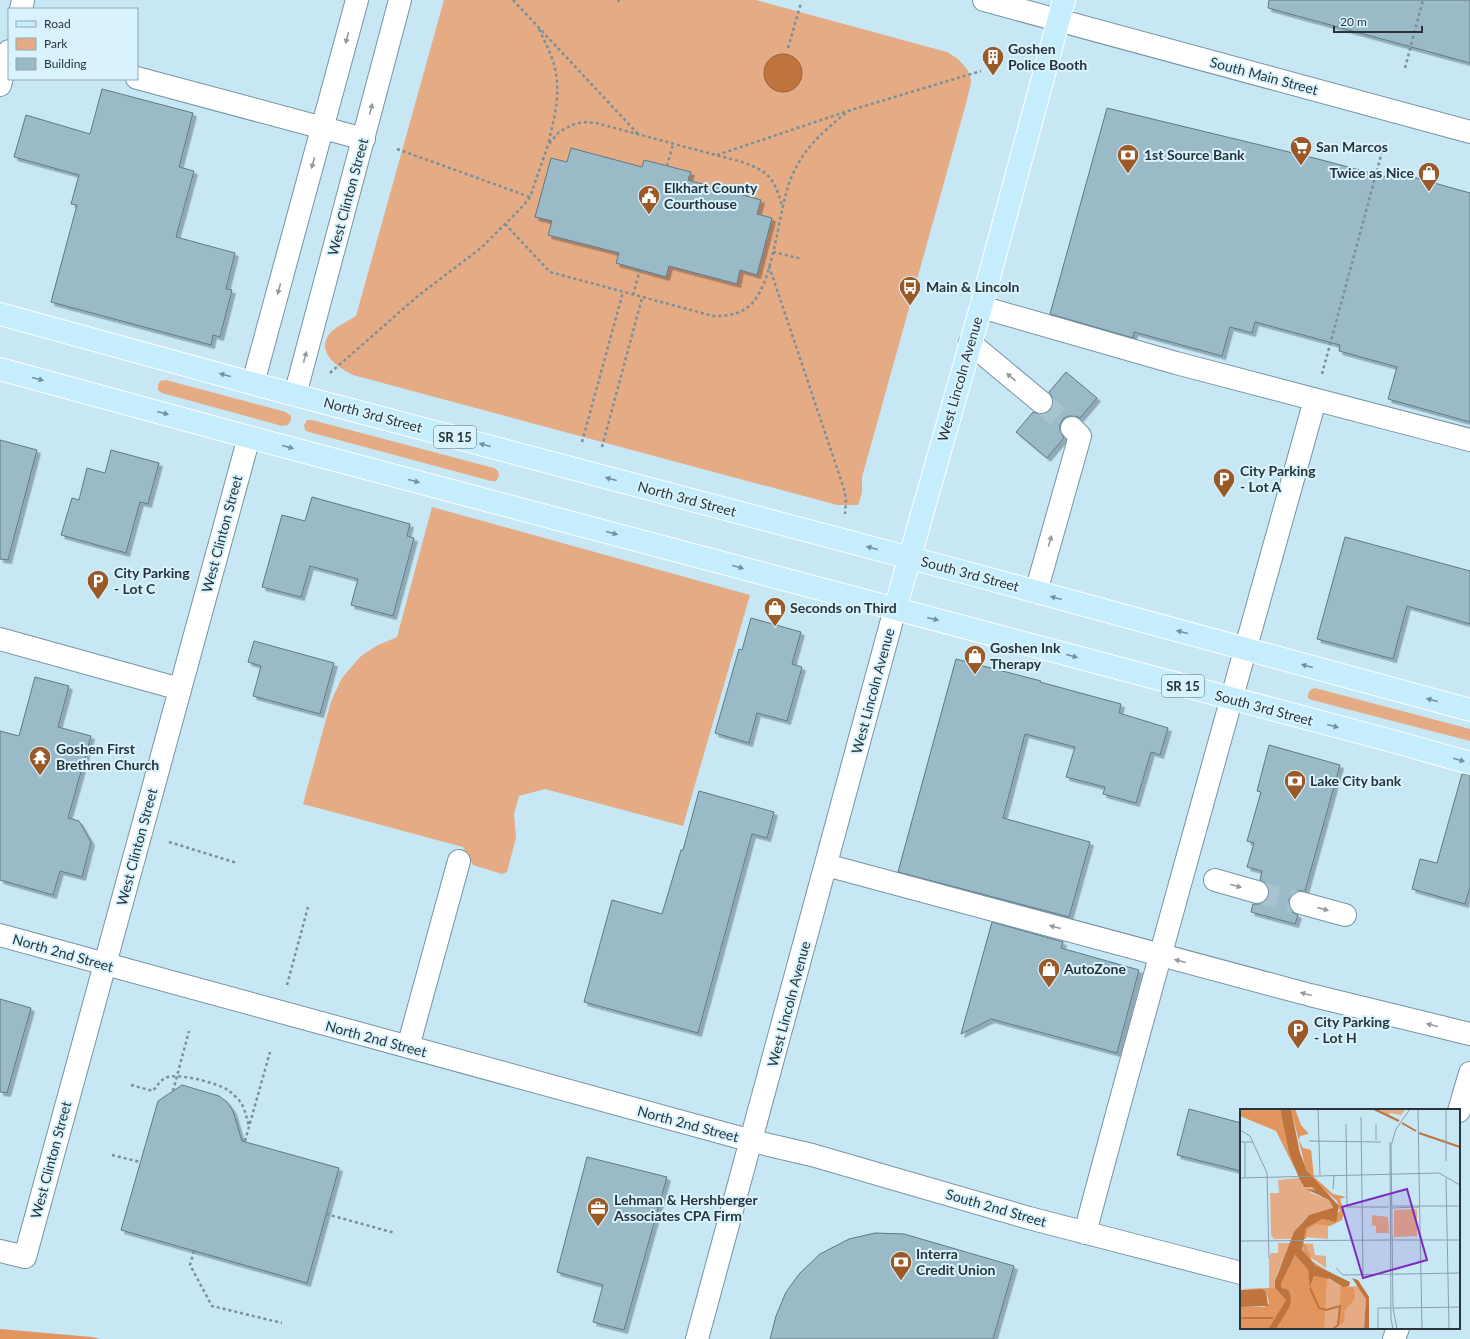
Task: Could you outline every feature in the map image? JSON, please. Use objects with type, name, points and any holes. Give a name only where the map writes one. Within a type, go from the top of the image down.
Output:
[{"type":"main road","name":"West Lincoln Avenue","points":[[896,609],[981,307],[1064,0]]},
{"type":"main road","name":"North 3rd Street","points":[[0,314],[910,558]]},
{"type":"main road","name":"SR 15","points":[[0,369],[249,437],[896,609]]},
{"type":"main road","name":"South 3rd Street","points":[[910,558],[1470,710]]},
{"type":"main road","name":"South 3rd Street","points":[[896,609],[1470,763]]},
{"type":"street","points":[[253,383],[357,0]]},
{"type":"street","name":"West Clinton Street","points":[[295,394],[400,0]]},
{"type":"street","name":"South Main Street","points":[[984,0],[1470,132]]},
{"type":"street","points":[[0,85],[8,55]]},
{"type":"street","points":[[138,78],[364,139]]},
{"type":"street","points":[[981,307],[1176,363],[1470,440]]},
{"type":"street","points":[[970,343],[1041,402]]},
{"type":"street","points":[[1085,1233],[1159,955],[1315,400]]},
{"type":"street","points":[[1036,592],[1080,436],[1072,428]]},
{"type":"street","name":"West Clinton Street","points":[[0,1250],[25,1257],[249,437]]},
{"type":"street","name":"West Lincoln Avenue","points":[[697,1339],[896,609]]},
{"type":"street","points":[[0,639],[180,688]]},
{"type":"street","points":[[408,1048],[459,861]]},
{"type":"street","points":[[826,865],[1310,995],[1470,1034]]},
{"type":"street","points":[[1215,880],[1257,892]]},
{"type":"street","points":[[1301,903],[1345,915]]},
{"type":"street","name":"North 2nd Street","points":[[0,935],[752,1141]]},
{"type":"street","points":[[1460,1109],[1470,1073]]},
{"type":"street","name":"South 2nd Street","points":[[752,1141],[812,1155],[1085,1233],[1240,1273]]},
{"type":"street","points":[[1394,1339],[1398,1329]]},
{"type":"path","points":[[513,0],[638,134]]},
{"type":"path","points":[[1404,68],[1423,0]]},
{"type":"path","points":[[788,48],[801,3]]},
{"type":"path","points":[[330,372],[413,300],[481,248],[506,224],[530,197],[548,145],[555,119],[558,96],[557,78],[553,62],[539,27]]},
{"type":"path","points":[[715,155],[848,111],[981,71]]},
{"type":"path","points":[[506,224],[550,272],[713,316],[727,316],[739,313],[749,307],[758,297],[773,252],[782,206],[791,179],[801,157],[811,144],[848,111]]},
{"type":"path","points":[[548,145],[559,132],[572,125],[583,122],[596,122],[757,168],[768,175],[776,187],[782,206]]},
{"type":"path","points":[[667,166],[673,144]]},
{"type":"path","points":[[397,149],[530,197]]},
{"type":"path","points":[[1315,400],[1382,152]]},
{"type":"path","points":[[773,252],[802,259]]},
{"type":"path","points":[[769,266],[844,489],[846,500],[845,515]]},
{"type":"path","points":[[633,295],[640,270]]},
{"type":"path","points":[[582,442],[623,292]]},
{"type":"path","points":[[602,447],[642,298]]},
{"type":"path","points":[[170,842],[237,863]]},
{"type":"path","points":[[287,985],[308,907]]},
{"type":"path","points":[[173,1091],[189,1031]]},
{"type":"path","points":[[245,1142],[270,1052]]},
{"type":"path","points":[[131,1085],[153,1091],[158,1083],[166,1077],[177,1076],[216,1084],[229,1090],[238,1099],[244,1109],[249,1126]]},
{"type":"path","points":[[112,1155],[140,1162]]},
{"type":"path","points":[[326,1214],[395,1233]]},
{"type":"path","points":[[194,1251],[190,1265],[212,1306],[282,1323]]},
{"type":"green space","points":[[444,0],[756,0],[947,52],[959,60],[965,67],[970,75],[971,85],[862,477],[862,493],[858,505],[837,505],[353,375],[340,368],[329,358],[325,345],[327,338],[332,331],[356,316]]},
{"type":"green space","points":[[166,380],[286,412],[291,416],[291,420],[288,425],[282,426],[162,393],[158,390],[158,385],[160,381]]},
{"type":"green space","points":[[307,420],[312,420],[494,468],[498,471],[499,476],[496,481],[491,481],[309,432],[305,430],[304,425]]},
{"type":"green space","points":[[432,507],[750,595],[683,826],[545,789],[519,796],[514,814],[516,838],[507,872],[502,874],[473,865],[463,847],[303,804],[331,701],[342,678],[360,657],[376,646],[397,637]]},
{"type":"green space","points":[[1315,688],[1470,729],[1470,741],[1312,700],[1308,698],[1308,694],[1310,690]]},
{"type":"shaded area","points":[[783,54],[793,57],[799,63],[802,73],[799,83],[793,89],[783,92],[773,89],[767,83],[764,73],[767,63],[773,57]]},
{"type":"shaded area","points":[[0,1329],[92,1337],[100,1339],[0,1339]]},
{"type":"building","points":[[1269,0],[1470,0],[1470,63],[1268,8]]},
{"type":"building","points":[[102,89],[193,113],[179,167],[194,171],[176,237],[235,253],[226,289],[232,290],[220,337],[213,335],[211,345],[51,302],[77,205],[71,204],[79,175],[14,157],[26,115],[90,134]]},
{"type":"building","points":[[1107,108],[1386,177],[1388,170],[1470,193],[1470,422],[1388,399],[1397,367],[1339,351],[1340,345],[1255,322],[1252,333],[1230,327],[1222,356],[1134,332],[1133,338],[1050,314]]},
{"type":"building","name":"Elkhart County Courthouse","points":[[571,148],[642,167],[644,160],[691,172],[688,180],[761,200],[757,214],[772,218],[757,275],[740,270],[737,284],[669,266],[666,277],[616,263],[619,253],[548,235],[552,221],[535,217],[551,158],[567,162]]},
{"type":"building","points":[[1066,372],[1097,398],[1080,418],[1069,416],[1063,419],[1060,425],[1060,431],[1064,438],[1047,458],[1016,432],[1033,412],[1045,414],[1051,410],[1053,398],[1049,392]]},
{"type":"building","points":[[0,440],[37,450],[8,560],[0,559]]},
{"type":"building","points":[[111,450],[159,463],[148,504],[140,502],[126,553],[61,535],[72,498],[79,500],[87,468],[105,473]]},
{"type":"building","points":[[312,497],[410,524],[407,536],[414,538],[393,616],[351,605],[358,579],[310,566],[301,597],[262,587],[282,515],[305,521]]},
{"type":"building","points":[[1345,537],[1470,571],[1470,624],[1407,606],[1393,659],[1317,639]]},
{"type":"building","points":[[751,618],[801,632],[792,664],[802,667],[787,721],[757,713],[749,743],[715,733],[739,649],[742,650]]},
{"type":"building","points":[[254,641],[334,663],[320,714],[253,696],[261,666],[248,662]]},
{"type":"building","points":[[956,659],[1121,704],[1119,713],[1168,728],[1160,755],[1151,752],[1136,803],[1103,794],[1105,787],[1066,777],[1075,747],[1025,734],[1003,818],[1090,842],[1069,917],[898,872]]},
{"type":"building","name":"Goshen First Brethren Church","points":[[35,677],[69,686],[58,727],[91,736],[68,818],[79,821],[91,842],[82,877],[60,871],[53,895],[0,880],[0,731],[19,736]]},
{"type":"building","points":[[1269,745],[1340,765],[1305,891],[1297,891],[1289,899],[1289,907],[1292,912],[1298,915],[1295,924],[1251,912],[1253,904],[1260,904],[1265,901],[1269,895],[1269,889],[1266,884],[1260,880],[1262,871],[1247,867],[1254,843],[1247,841],[1261,792],[1257,791]]},
{"type":"building","points":[[1462,774],[1470,775],[1470,887],[1465,904],[1412,889],[1420,859],[1437,863]]},
{"type":"building","points":[[699,791],[774,812],[767,838],[752,834],[698,1033],[584,1002],[612,900],[662,914],[681,850],[683,850]]},
{"type":"building","points":[[992,922],[1063,942],[1061,948],[1139,970],[1117,1053],[991,1019],[961,1034]]},
{"type":"building","points":[[0,999],[31,1008],[7,1093],[0,1092]]},
{"type":"building","points":[[182,1085],[219,1096],[227,1102],[233,1111],[242,1141],[339,1168],[307,1283],[121,1230],[158,1101]]},
{"type":"building","points":[[1189,1109],[1240,1123],[1240,1171],[1177,1155]]},
{"type":"building","points":[[587,1157],[667,1177],[624,1330],[593,1322],[603,1285],[557,1272]]},
{"type":"building","name":"Interra Credit Union","points":[[875,1233],[904,1234],[1014,1266],[993,1339],[770,1339],[776,1316],[786,1292],[800,1273],[820,1254],[849,1239]]},
{"type":"tunnel","points":[[1041,402],[1072,428]]},
{"type":"tunnel","points":[[1257,892],[1301,903]]},
{"type":"place","name":"Goshen Police Booth","points":[[993,76]]},
{"type":"place","name":"San Marcos","points":[[1301,166]]},
{"type":"place","name":"1st Source Bank","points":[[1128,174]]},
{"type":"place","name":"Twice as Nice","points":[[1429,192]]},
{"type":"place","name":"Elkhart County Courthouse","points":[[649,216]]},
{"type":"place","name":"Main & Lincoln","points":[[910,306]]},
{"type":"place","name":"City Parking - Lot A","points":[[1224,498]]},
{"type":"place","name":"City Parking - Lot C","points":[[98,600]]},
{"type":"place","name":"Seconds on Third","points":[[775,628]]},
{"type":"place","name":"Goshen Ink Therapy","points":[[975,676]]},
{"type":"place","name":"Goshen First Brethren Church","points":[[40,776]]},
{"type":"place","name":"Lake City bank","points":[[1295,800]]},
{"type":"place","name":"AutoZone","points":[[1049,988]]},
{"type":"place","name":"City Parking - Lot H","points":[[1298,1050]]},
{"type":"place","name":"Lehman & Hershberger Associates CPA Firm","points":[[598,1228]]},
{"type":"place","name":"Interra Credit Union","points":[[901,1282]]}]
